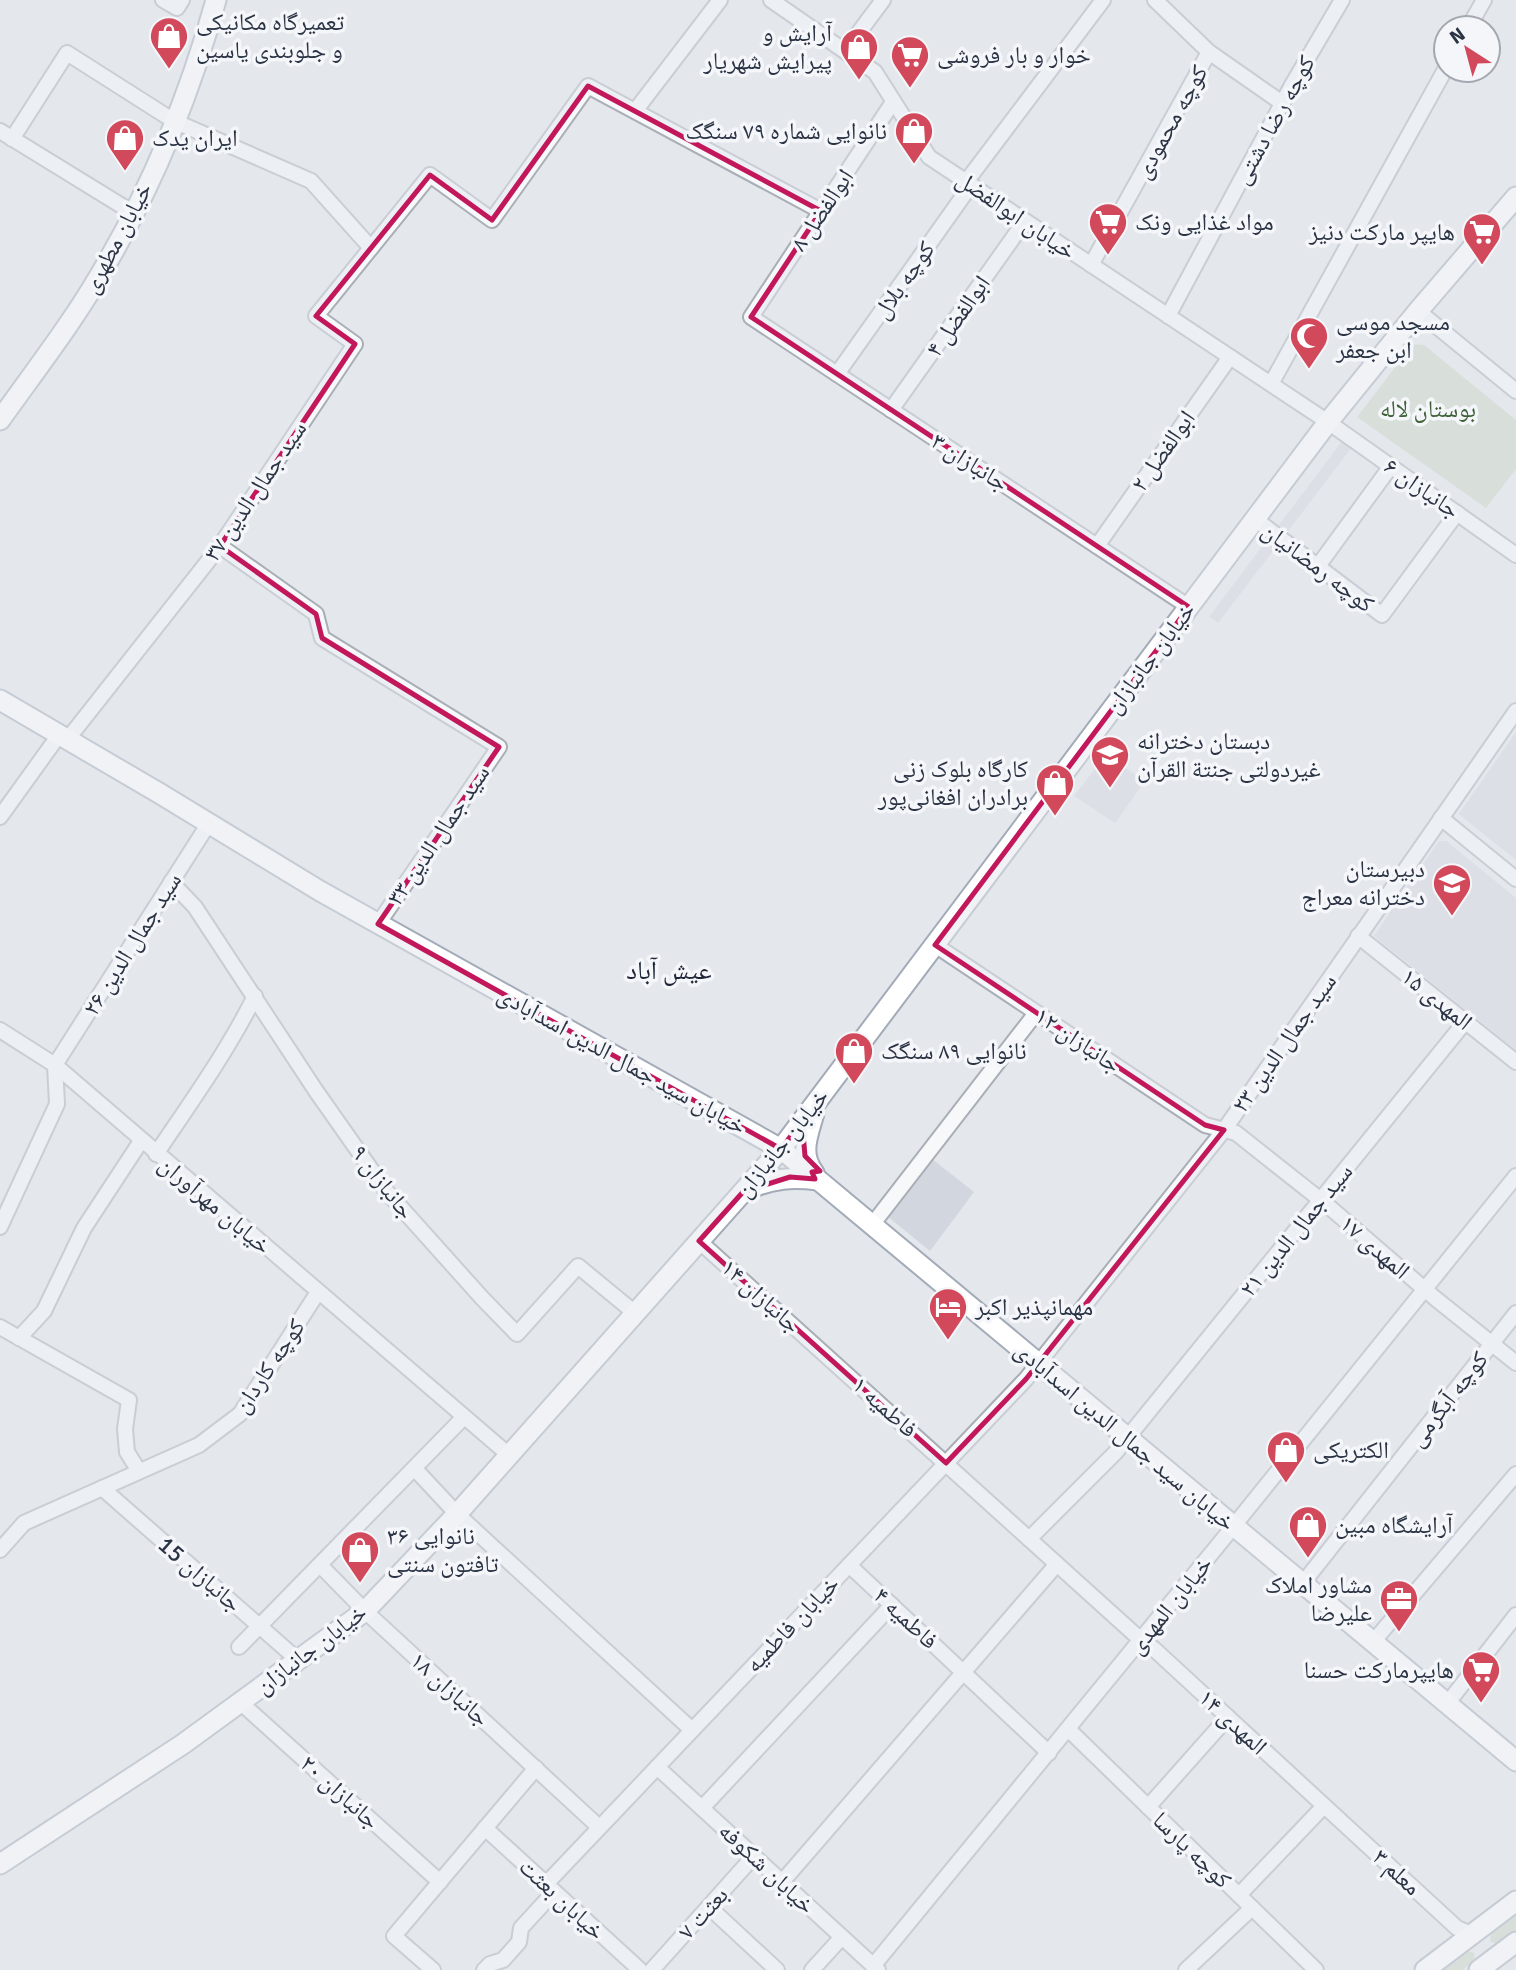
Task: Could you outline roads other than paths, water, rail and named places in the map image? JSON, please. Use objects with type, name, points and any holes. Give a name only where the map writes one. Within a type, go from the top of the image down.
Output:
[{"type":"main road","name":"خیابان مطهری","points":[[0,420],[80,308],[135,214],[201,54],[216,0]]},
{"type":"main road","name":"خیابان جانبازان","points":[[0,1864],[183,1744],[365,1611],[457,1514],[781,1149],[1328,422],[1418,311],[1516,197]]},
{"type":"main road","name":"خیابان سید جمال الدین اسدآبادی","points":[[0,700],[378,923],[781,1149],[1516,1761]]},
{"type":"main road","points":[[818,1101],[804,1148],[810,1167],[819,1180]]},
{"type":"main road","points":[[743,1192],[762,1182],[790,1177],[819,1180]]},
{"type":"main road","points":[[1425,1970],[1516,1901]]},
{"type":"main road","points":[[1472,1934],[1485,1965],[1516,1941]]},
{"type":"street","points":[[163,0],[180,4]]},
{"type":"street","points":[[635,111],[720,0]]},
{"type":"street","name":"خیابان ابوالفضل","points":[[771,0],[875,72],[929,157],[1328,422]]},
{"type":"street","points":[[845,51],[883,0]]},
{"type":"street","name":"کوچه بلال","points":[[837,374],[969,184],[1103,0]]},
{"type":"street","points":[[1155,0],[1209,52],[1282,103]]},
{"type":"street","name":"کوچه رضا دشتی","points":[[1168,316],[1282,103],[1342,0]]},
{"type":"street","name":"کوچه محمودی","points":[[1091,265],[1209,52]]},
{"type":"street","points":[[135,214],[6,135],[67,53],[174,121],[311,181],[371,248],[430,175],[492,220],[587,86],[821,211]]},
{"type":"street","points":[[1270,384],[1437,84]]},
{"type":"street","name":"ابوالفضل ۸","points":[[751,317],[893,102]]},
{"type":"street","name":"ابوالفضل ۴","points":[[891,410],[1025,221]]},
{"type":"street","name":"سید جمال الدین ۳۷","points":[[0,817],[220,546],[355,344],[316,316],[371,248]]},
{"type":"street","points":[[1418,311],[1516,391]]},
{"type":"street","name":"جانبازان ۳","points":[[751,317],[1189,607]]},
{"type":"street","name":"ابوالفضل ۲","points":[[1097,546],[1230,357]]},
{"type":"street","name":"جانبازان ۶","points":[[1328,422],[1516,555]]},
{"type":"street","points":[[1318,566],[1391,466]]},
{"type":"street","name":"کوچه رمضانیان","points":[[1255,519],[1382,615],[1457,513]]},
{"type":"street","name":"سید جمال الدین ۳۳","points":[[220,546],[316,614],[322,638],[499,747],[378,923]]},
{"type":"street","name":"سید جمال الدین ۲۳","points":[[1038,1364],[1224,1130],[1516,711]]},
{"type":"street","points":[[1441,818],[1516,879]]},
{"type":"street","name":"سید جمال الدین ۲۶","points":[[55,1065],[209,823]]},
{"type":"street","name":"جانبازان ۹","points":[[172,882],[195,907],[316,1091],[387,1192],[481,1298],[517,1334],[578,1266],[635,1313]]},
{"type":"street","name":"المهدی ۱۵","points":[[1358,936],[1516,1062]]},
{"type":"street","name":"جانبازان ۱۲","points":[[935,945],[1205,1125],[1224,1130]]},
{"type":"street","points":[[156,1154],[211,1074],[237,1032],[254,996]]},
{"type":"street","points":[[872,1225],[1036,1013]]},
{"type":"street","name":"سید جمال الدین ۲۱","points":[[1030,1539],[1115,1453],[1465,1022]]},
{"type":"street","name":"خیابان مهرآوران","points":[[0,1030],[55,1065],[509,1455]]},
{"type":"street","points":[[0,1227],[57,1104],[55,1065]]},
{"type":"street","name":"المهدی ۱۷","points":[[1224,1130],[1236,1133],[1320,1200],[1516,1363]]},
{"type":"street","points":[[19,1338],[44,1311],[84,1228],[141,1141]]},
{"type":"street","name":"خیابان المهدی","points":[[876,1968],[1516,1176]]},
{"type":"street","name":"جانبازان ۱۴","points":[[699,1241],[823,1352]]},
{"type":"street","name":"کوچه کاردان","points":[[0,1550],[24,1523],[199,1445],[240,1414],[318,1292]]},
{"type":"street","name":"کوچه آبگرمی","points":[[1303,1583],[1516,1313]]},
{"type":"street","points":[[0,1327],[129,1400],[125,1429],[127,1452],[139,1471]]},
{"type":"street","name":"فاطمیه ۱","points":[[823,1352],[1030,1539]]},
{"type":"street","name":"خیابان فاطمیه","points":[[484,1970],[490,1964],[503,1961],[519,1942],[522,1928],[599,1827],[1038,1364]]},
{"type":"street","points":[[239,1647],[464,1417]]},
{"type":"street","points":[[415,1469],[457,1514],[692,1730]]},
{"type":"street","points":[[1373,1642],[1516,1474]]},
{"type":"street","name":"جانبازان 15","points":[[102,1488],[298,1660]]},
{"type":"street","name":"المهدی ۱۴","points":[[1030,1539],[1324,1806]]},
{"type":"street","points":[[782,1882],[1057,1564]]},
{"type":"street","name":"جانبازان ۱۸","points":[[320,1565],[365,1611],[599,1827]]},
{"type":"street","name":"فاطمیه ۴","points":[[849,1565],[1049,1752]]},
{"type":"street","points":[[702,1808],[892,1605]]},
{"type":"street","points":[[1447,1704],[1516,1615]]},
{"type":"street","name":"جانبازان ۲۰","points":[[240,1702],[440,1882]]},
{"type":"street","points":[[1148,1807],[1228,1717]]},
{"type":"street","name":"کوچه پارسا","points":[[1068,1729],[1316,1970]]},
{"type":"street","name":"خیابان شکوفه","points":[[657,1767],[876,1968]]},
{"type":"street","points":[[433,1970],[394,1936],[536,1768]]},
{"type":"street","points":[[1239,1895],[1324,1806]]},
{"type":"street","name":"معلم ۳","points":[[1324,1806],[1457,1928],[1472,1934]]},
{"type":"street","name":"خیابان بعثت","points":[[485,1828],[640,1970]]},
{"type":"street","name":"بعثت ۷","points":[[652,1970],[754,1857]]},
{"type":"street","points":[[709,1907],[777,1970]]},
{"type":"street","points":[[1186,1970],[1252,1908]]},
{"type":"street","points":[[812,1970],[842,1937]]},
{"type":"place","name":"تعمیرگاه مکانیکی و جلوبندی یاسین","points":[[169,70]]},
{"type":"place","name":"آرایش و پیرایش شهریار","points":[[859,81]]},
{"type":"place","name":"خوار و بار فروشی","points":[[910,89]]},
{"type":"place","name":"نانوایی شماره ۷۹ سنگک","points":[[914,165]]},
{"type":"place","name":"ایران یدک","points":[[125,172]]},
{"type":"place","name":"مواد غذایی ونک","points":[[1108,256]]},
{"type":"place","name":"هایپر مارکت دنیز","points":[[1482,266]]},
{"type":"place","name":"مسجد موسی ابن جعفر","points":[[1309,370]]},
{"type":"place","name":"دبستان دخترانه غیردولتی جنتة القرآن","points":[[1110,789]]},
{"type":"place","name":"کارگاه بلوک زنی برادران افغانی‌پور","points":[[1055,817]]},
{"type":"place","name":"دبیرستان دخترانه معراج","points":[[1452,917]]},
{"type":"place","name":"نانوایی ۸۹ سنگک","points":[[854,1085]]},
{"type":"place","name":"مهمانپذیر اکبر","points":[[948,1341]]},
{"type":"place","name":"الکتریکی","points":[[1286,1484]]},
{"type":"place","name":"آرایشگاه مبین","points":[[1308,1559]]},
{"type":"place","name":"نانوایی ۳۶ تافتون سنتی","points":[[360,1584]]},
{"type":"place","name":"مشاور املاک علیرضا","points":[[1399,1633]]},
{"type":"place","name":"هایپرمارکت حسنا","points":[[1481,1704]]},
{"type":"district","name":"عیش آباد","points":[[669,970]]},
{"type":"park label","name":"بوستان لاله","points":[[1428,409]]}]
